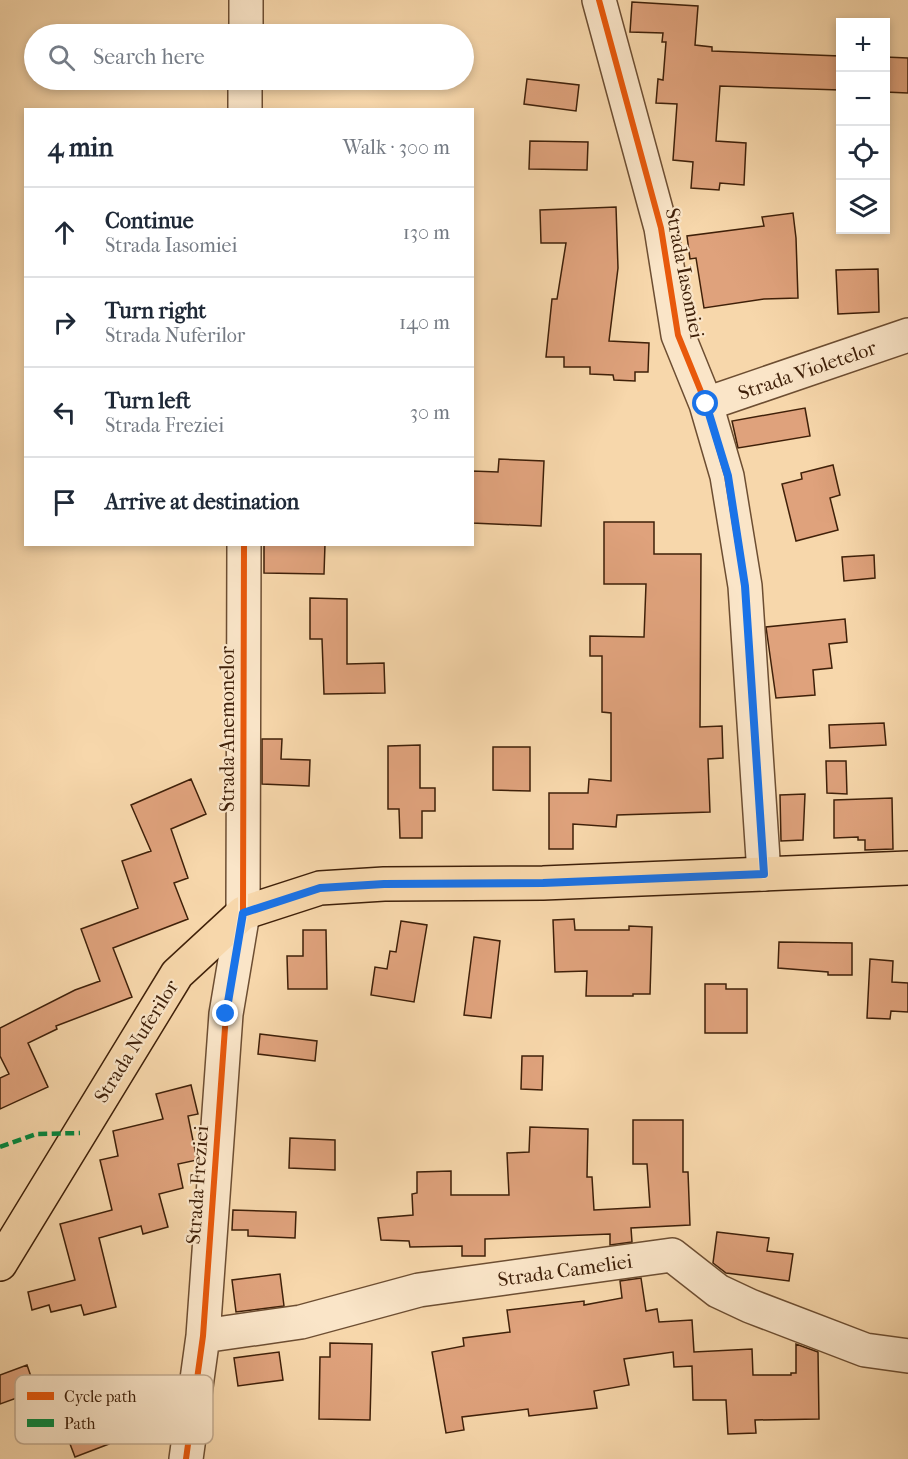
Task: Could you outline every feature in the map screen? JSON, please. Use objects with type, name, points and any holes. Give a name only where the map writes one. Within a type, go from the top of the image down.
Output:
[{"type":"main road","name":"Strada Nuferilor","points":[[0,1264],[177,974],[243,913],[320,888],[384,884],[543,883],[908,868]]},
{"type":"street","points":[[246,0],[246,24]]},
{"type":"street","name":"Strada Iasomiei","points":[[599,0],[661,228],[678,335],[706,404],[728,476],[745,586],[764,874]]},
{"type":"street","points":[[245,90],[245,108]]},
{"type":"street","name":"Strada Violetelor","points":[[706,404],[908,335]]},
{"type":"street","name":"Strada Anemonelor","points":[[243,913],[244,546]]},
{"type":"street","name":"Strada Freziei","points":[[198,1375],[203,1336],[226,1014],[243,913]]},
{"type":"street","name":"Strada Cameliei","points":[[203,1336],[301,1322],[419,1290],[672,1256],[718,1292],[750,1306],[865,1350],[908,1356]]},
{"type":"street","name":"Strada Freziei","points":[[186,1459],[188,1444]]},
{"type":"building","points":[[632,2],[698,6],[695,45],[712,47],[712,51],[836,56],[836,90],[720,86],[716,141],[746,143],[744,185],[720,183],[719,190],[691,188],[693,162],[673,160],[677,104],[656,103],[658,79],[663,80],[666,42],[662,42],[663,33],[630,32]]},
{"type":"building","points":[[890,57],[908,58],[908,93],[890,92]]},
{"type":"building","points":[[527,79],[579,85],[576,111],[524,104]]},
{"type":"building","points":[[530,141],[588,142],[587,170],[529,169]]},
{"type":"building","points":[[616,207],[618,268],[609,341],[649,343],[648,372],[635,372],[635,381],[614,380],[613,375],[590,374],[590,367],[564,367],[564,357],[546,357],[552,299],[557,299],[566,243],[541,243],[540,210]]},
{"type":"building","points":[[793,213],[798,298],[764,299],[704,308],[696,258],[690,259],[687,236],[764,226],[762,217]]},
{"type":"building","points":[[878,269],[879,312],[838,314],[836,270]]},
{"type":"building","points":[[805,408],[810,436],[738,448],[732,421]]},
{"type":"building","points":[[499,459],[544,461],[541,526],[474,523],[474,471],[498,472]]},
{"type":"building","points":[[833,465],[840,495],[830,498],[838,530],[796,541],[782,484],[802,479],[801,473]]},
{"type":"building","points":[[604,522],[654,522],[654,554],[701,554],[700,727],[722,726],[723,758],[708,759],[710,812],[617,815],[616,827],[573,824],[573,849],[549,849],[549,793],[588,793],[589,779],[611,781],[611,713],[602,712],[602,656],[590,656],[590,636],[644,637],[646,584],[604,584]]},
{"type":"building","points":[[264,546],[325,546],[324,574],[264,573]]},
{"type":"building","points":[[874,555],[875,578],[844,581],[842,557]]},
{"type":"building","points":[[310,598],[347,599],[347,664],[384,663],[385,693],[324,694],[322,639],[310,639]]},
{"type":"building","points":[[845,619],[847,642],[829,644],[832,668],[813,670],[815,695],[776,698],[766,627]]},
{"type":"building","points":[[884,723],[886,745],[830,748],[829,725]]},
{"type":"building","points":[[262,739],[282,739],[281,759],[310,760],[309,786],[262,784]]},
{"type":"building","points":[[420,745],[420,788],[435,788],[435,811],[422,811],[422,838],[400,838],[399,809],[388,809],[388,746]]},
{"type":"building","points":[[493,747],[530,747],[530,791],[493,790]]},
{"type":"building","points":[[826,761],[846,761],[847,794],[827,793]]},
{"type":"building","points":[[191,779],[206,814],[171,829],[188,878],[174,883],[188,919],[113,948],[132,997],[56,1026],[57,1029],[28,1043],[48,1087],[0,1109],[0,1078],[9,1074],[0,1056],[0,1028],[75,990],[100,981],[81,929],[138,908],[122,861],[151,851],[131,805]]},
{"type":"building","points":[[805,794],[803,840],[781,841],[780,795]]},
{"type":"building","points":[[892,798],[893,849],[865,850],[865,840],[858,840],[858,837],[834,838],[834,800]]},
{"type":"building","points":[[574,919],[575,930],[629,930],[629,926],[652,927],[650,994],[586,996],[587,971],[555,972],[553,920]]},
{"type":"building","points":[[401,921],[427,925],[414,1002],[371,995],[375,967],[387,969],[390,951],[396,952]]},
{"type":"building","points":[[303,930],[326,930],[327,989],[288,989],[287,956],[303,956]]},
{"type":"building","points":[[474,937],[500,941],[491,1018],[464,1015]]},
{"type":"building","points":[[779,942],[852,943],[852,975],[828,975],[828,972],[778,968]]},
{"type":"building","points":[[870,959],[893,961],[892,982],[908,983],[908,1012],[891,1011],[890,1019],[867,1018]]},
{"type":"building","points":[[705,984],[726,984],[726,989],[747,989],[747,1033],[705,1033]]},
{"type":"building","points":[[260,1034],[317,1041],[315,1061],[258,1054]]},
{"type":"building","points":[[522,1056],[543,1056],[542,1090],[521,1089]]},
{"type":"building","points":[[191,1085],[198,1114],[188,1116],[197,1160],[178,1164],[183,1188],[159,1194],[168,1227],[143,1234],[141,1226],[99,1238],[116,1307],[84,1315],[81,1305],[51,1312],[49,1305],[32,1310],[28,1292],[75,1280],[60,1224],[112,1210],[100,1160],[118,1156],[113,1131],[163,1119],[156,1094]]},
{"type":"building","points":[[633,1120],[683,1120],[683,1172],[688,1172],[690,1225],[631,1228],[632,1242],[610,1245],[610,1234],[485,1239],[485,1256],[462,1256],[462,1246],[410,1247],[409,1241],[381,1240],[378,1218],[413,1215],[412,1194],[417,1193],[417,1172],[451,1171],[451,1195],[509,1195],[507,1153],[529,1152],[530,1127],[588,1129],[587,1177],[592,1177],[594,1210],[650,1207],[647,1164],[633,1164]]},
{"type":"building","points":[[290,1138],[335,1140],[335,1170],[289,1168]]},
{"type":"building","points":[[233,1210],[296,1212],[295,1238],[248,1236],[248,1230],[232,1230]]},
{"type":"building","points":[[717,1232],[769,1238],[767,1251],[793,1254],[789,1281],[726,1273],[713,1263]]},
{"type":"building","points":[[280,1274],[284,1306],[236,1312],[232,1280]]},
{"type":"building","points":[[641,1278],[646,1311],[657,1309],[659,1322],[692,1320],[694,1352],[752,1349],[753,1375],[791,1375],[791,1373],[796,1373],[796,1344],[818,1352],[819,1419],[755,1420],[756,1433],[728,1434],[726,1400],[693,1400],[692,1366],[674,1367],[673,1352],[624,1359],[629,1385],[594,1391],[597,1408],[529,1416],[528,1409],[462,1417],[464,1430],[446,1433],[432,1352],[464,1346],[463,1338],[510,1332],[507,1310],[584,1301],[584,1305],[622,1298],[620,1281]]},
{"type":"building","points":[[330,1343],[372,1344],[370,1420],[319,1419],[320,1357],[330,1357]]},
{"type":"building","points":[[279,1352],[283,1380],[238,1386],[234,1358]]},
{"type":"building","points":[[27,1365],[30,1375],[15,1375],[15,1399],[0,1404],[0,1375]]},
{"type":"building","points":[[70,1444],[109,1444],[75,1457]]},
{"type":"marked path","points":[[0,1147],[36,1134],[80,1133]]},
{"type":"cycle path","points":[[599,0],[661,228],[678,335],[706,404],[727,476],[745,586],[764,874]]},
{"type":"cycle path","points":[[198,1375],[203,1336],[226,1014],[243,913],[244,546]]},
{"type":"cycle path","points":[[186,1459],[188,1444]]},
{"type":"route","points":[[226,1014],[243,913],[320,888],[384,884],[543,883],[764,874],[745,586],[728,476],[706,404]]}]
